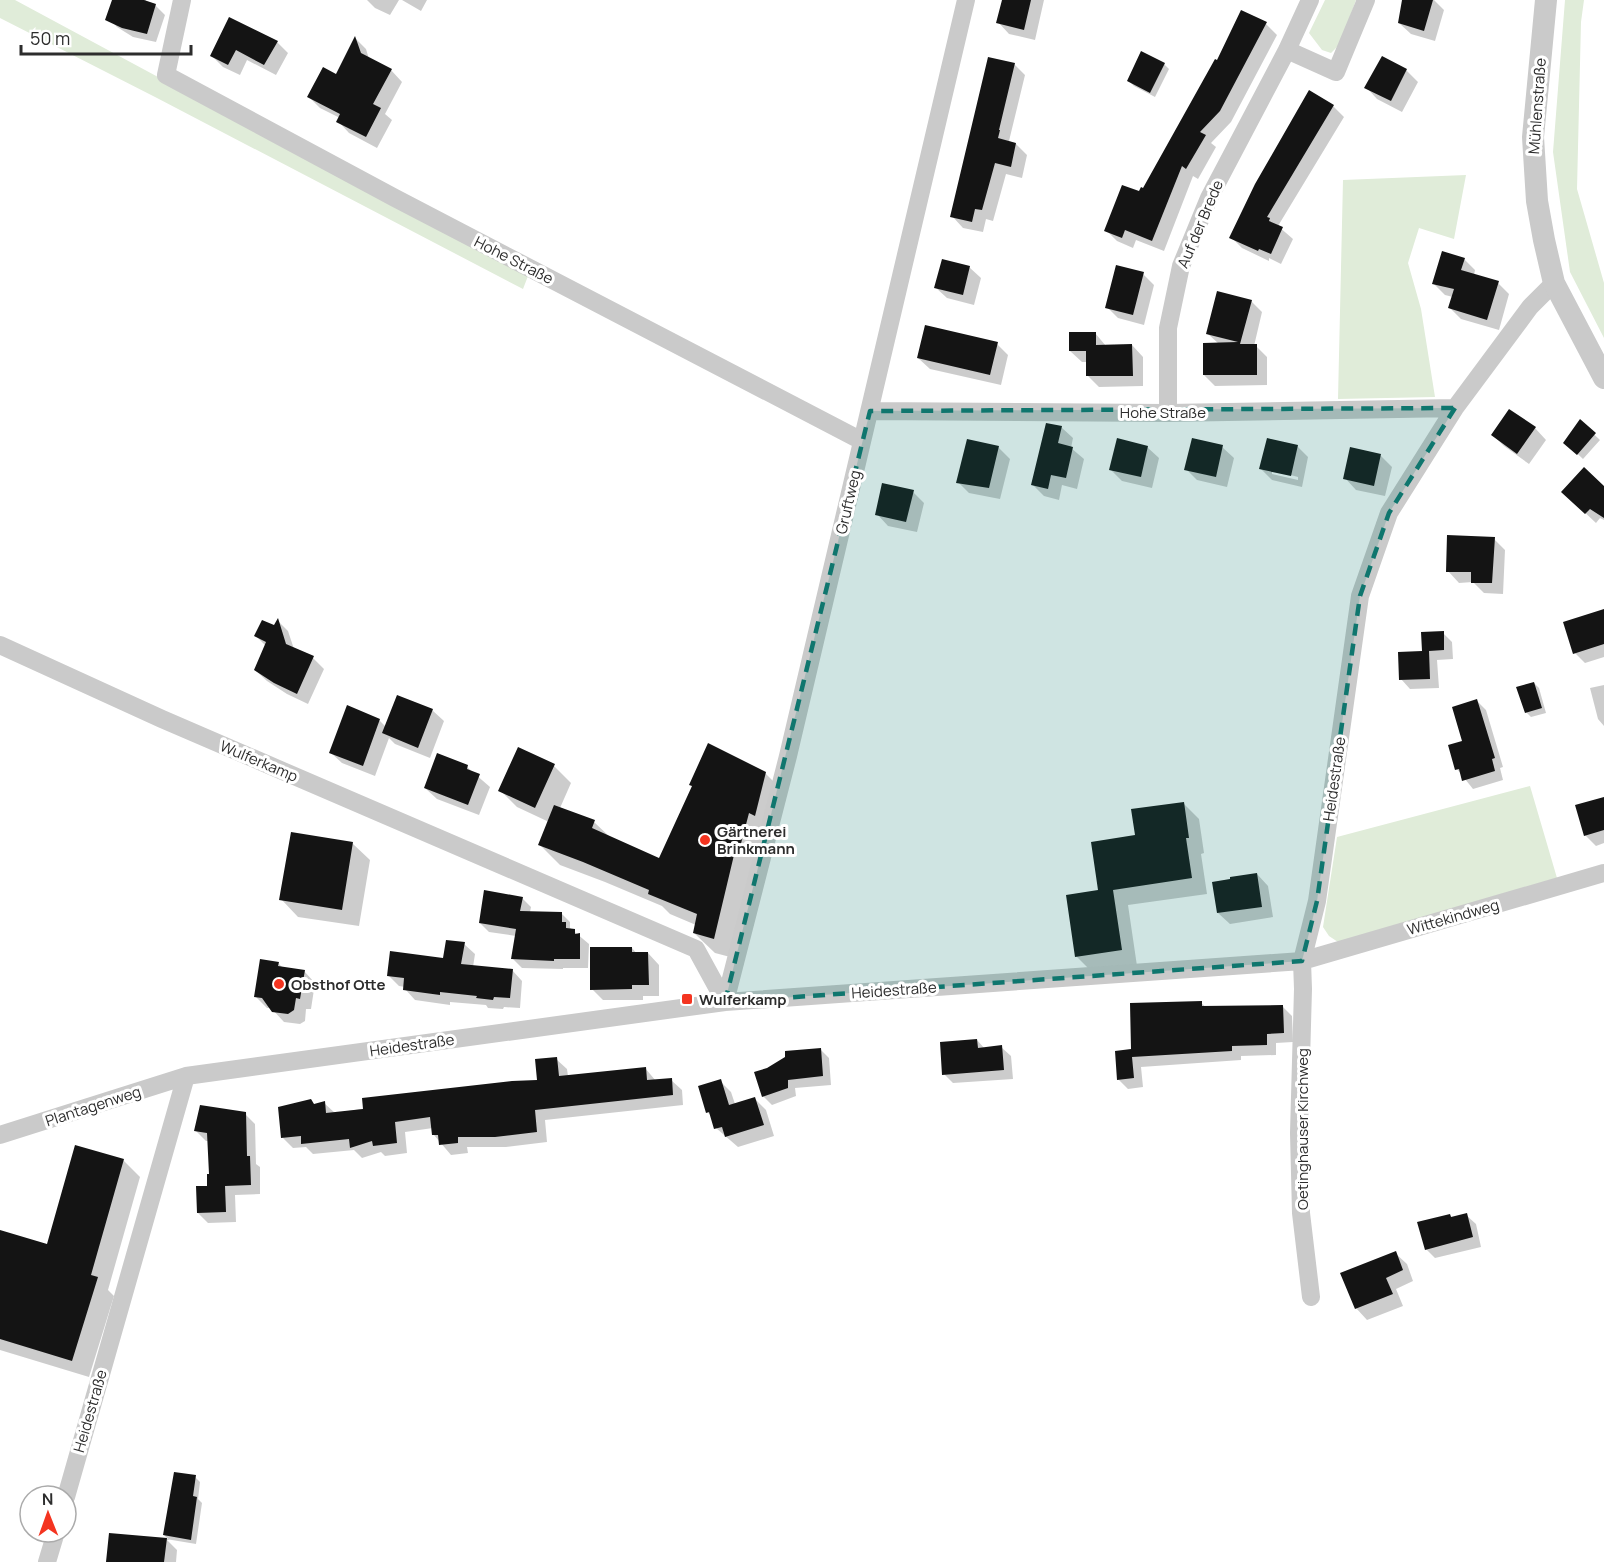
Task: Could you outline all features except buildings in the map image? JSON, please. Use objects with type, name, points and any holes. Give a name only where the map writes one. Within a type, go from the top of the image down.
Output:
[{"type":"street","name":"Hohe Straße","points":[[182,0],[166,75],[395,198],[862,441]]},
{"type":"street","name":"Gruftweg","points":[[725,1002],[788,756],[966,0]]},
{"type":"street","name":"Auf der Brede","points":[[1168,413],[1168,328],[1181,266],[1209,198],[1311,0]]},
{"type":"street","points":[[1287,50],[1336,72],[1366,0]]},
{"type":"street","name":"Mühlenstraße","points":[[1546,0],[1533,147],[1537,201],[1554,283],[1604,378]]},
{"type":"street","name":"Heidestraße","points":[[70,1484],[186,1076],[725,1002],[1302,961],[1317,902],[1360,596],[1389,513],[1455,408],[1530,307],[1554,283]]},
{"type":"street","name":"Hohe Straße","points":[[870,411],[1168,413],[1455,408]]},
{"type":"street","name":"Wulferkamp","points":[[0,645],[162,719],[696,949],[725,1002]]},
{"type":"street","name":"Wittekindweg","points":[[1302,961],[1604,873]]},
{"type":"street","name":"Oetinghauser Kirchweg","points":[[1302,961],[1304,989],[1299,1133],[1301,1213],[1311,1297]]},
{"type":"street","name":"Plantagenweg","points":[[0,1135],[186,1076]]},
{"type":"street","points":[[47,1562],[52,1544]]},
{"type":"highlighted area","points":[[1455,408],[1389,513],[1360,596],[1317,901],[1302,961],[725,1002],[870,411]]},
{"type":"green space","points":[[0,0],[15,0],[528,276],[523,289],[0,18]]},
{"type":"green space","points":[[1325,0],[1356,0],[1340,44],[1331,53],[1322,50],[1309,33]]},
{"type":"green space","points":[[1565,0],[1584,0],[1581,22],[1577,189],[1604,283],[1604,338],[1570,272],[1553,152]]},
{"type":"green space","points":[[1466,175],[1454,239],[1419,228],[1408,263],[1421,309],[1435,397],[1338,399],[1343,180]]},
{"type":"green space","points":[[1530,786],[1557,878],[1338,942],[1329,936],[1323,927],[1337,837]]},
{"type":"place","name":"Gärtnerei Brinkmann","points":[[705,840]]},
{"type":"place","name":"Obsthof Otte","points":[[279,984]]},
{"type":"place","name":"Wulferkamp","points":[[687,999]]}]
